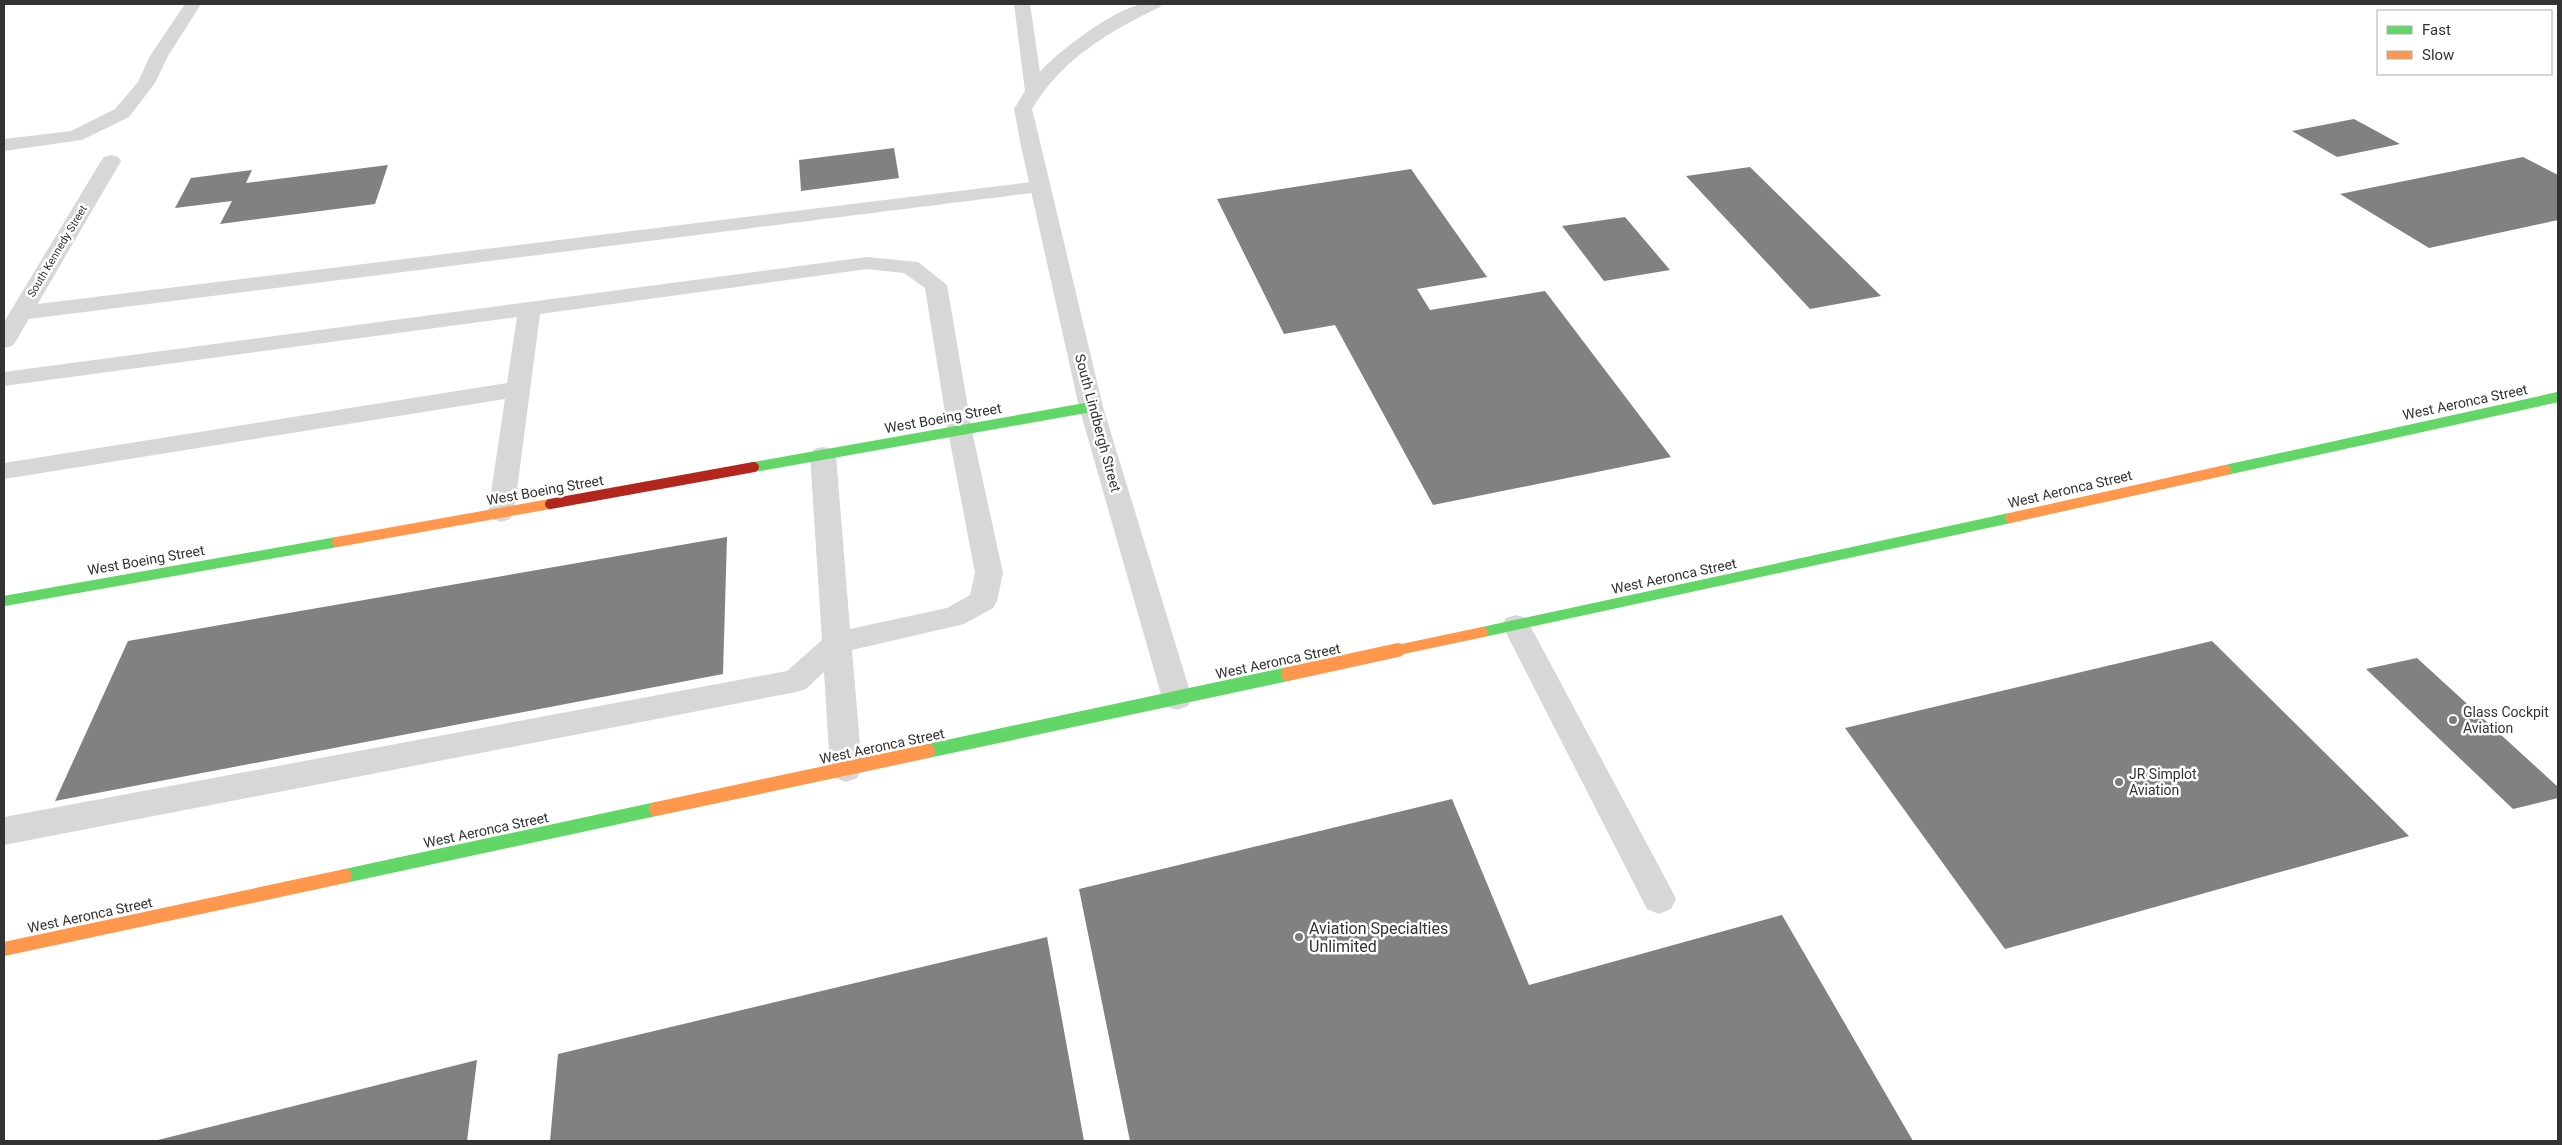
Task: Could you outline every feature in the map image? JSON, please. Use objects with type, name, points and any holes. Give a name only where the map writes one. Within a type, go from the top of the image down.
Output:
[{"type":"street","points":[[4,145],[75,136],[122,113],[146,83],[159,56],[193,4]]},
{"type":"street","points":[[1022,4],[1033,90]]},
{"type":"street","points":[[1033,90],[1052,66],[1087,38],[1154,4]]},
{"type":"street","name":"South Lindbergh Street","points":[[1033,90],[1023,109],[1091,407],[1177,698]]},
{"type":"street","name":"South Kennedy Street","points":[[4,341],[111,161]]},
{"type":"street","points":[[21,313],[1040,186]]},
{"type":"street","points":[[4,379],[868,262],[910,266],[936,285],[960,431],[989,572],[983,601],[954,617],[837,644],[796,681],[4,831]]},
{"type":"street","points":[[501,513],[530,308]]},
{"type":"street","points":[[4,471],[518,389]]},
{"type":"street","name":"West Aeronca Street","points":[[4,949],[1516,625],[2558,397]]},
{"type":"street","name":"West Boeing Street","points":[[4,601],[1091,407]]},
{"type":"street","points":[[823,455],[846,769]]},
{"type":"street","points":[[1516,625],[1659,899]]},
{"type":"building","points":[[2354,119],[2400,144],[2337,157],[2292,131]]},
{"type":"building","points":[[894,148],[899,178],[801,191],[799,160]]},
{"type":"building","points":[[2523,157],[2558,175],[2558,220],[2429,248],[2340,194]]},
{"type":"building","points":[[388,165],[375,204],[220,224],[232,201],[175,208],[191,178],[252,170],[246,183]]},
{"type":"building","points":[[1750,167],[1881,296],[1810,309],[1686,176]]},
{"type":"building","points":[[1411,169],[1487,277],[1417,289],[1430,310],[1545,291],[1671,457],[1433,505],[1335,325],[1284,334],[1217,199]]},
{"type":"building","points":[[1625,217],[1670,270],[1604,281],[1562,226]]},
{"type":"building","points":[[727,537],[723,674],[55,801],[128,641]]},
{"type":"building","name":"JR Simplot Aviation","points":[[2212,641],[2409,836],[2005,949],[1845,728]]},
{"type":"building","name":"Glass Cockpit Aviation","points":[[2417,658],[2558,787],[2558,798],[2513,809],[2366,669]]},
{"type":"building","name":"Aviation Specialties Unlimited","points":[[1452,799],[1529,985],[1782,915],[1913,1141],[1130,1141],[1079,889]]},
{"type":"building","points":[[1047,937],[1084,1141],[550,1141],[558,1054]]},
{"type":"building","points":[[477,1060],[467,1141],[154,1141]]},
{"type":"traffic: fast","points":[[2226,470],[2558,397]]},
{"type":"traffic: fast","points":[[754,467],[1091,407]]},
{"type":"traffic: fast","points":[[1483,632],[2010,518]]},
{"type":"traffic: fast","points":[[4,601],[337,542]]},
{"type":"traffic: fast","points":[[928,751],[1288,674]]},
{"type":"traffic: fast","points":[[345,876],[656,809]]},
{"type":"traffic: slow","points":[[2010,518],[2226,470]]},
{"type":"traffic: slow","points":[[337,542],[550,504]]},
{"type":"traffic: slow","points":[[1288,674],[1483,632]]},
{"type":"traffic: slow","points":[[656,809],[928,751]]},
{"type":"traffic: slow","points":[[4,949],[345,876]]},
{"type":"traffic: jam","points":[[550,504],[754,467]]},
{"type":"place","name":"Glass Cockpit Aviation","points":[[2453,720]]},
{"type":"place","name":"JR Simplot Aviation","points":[[2119,782]]},
{"type":"place","name":"Aviation Specialties Unlimited","points":[[1299,937]]}]
